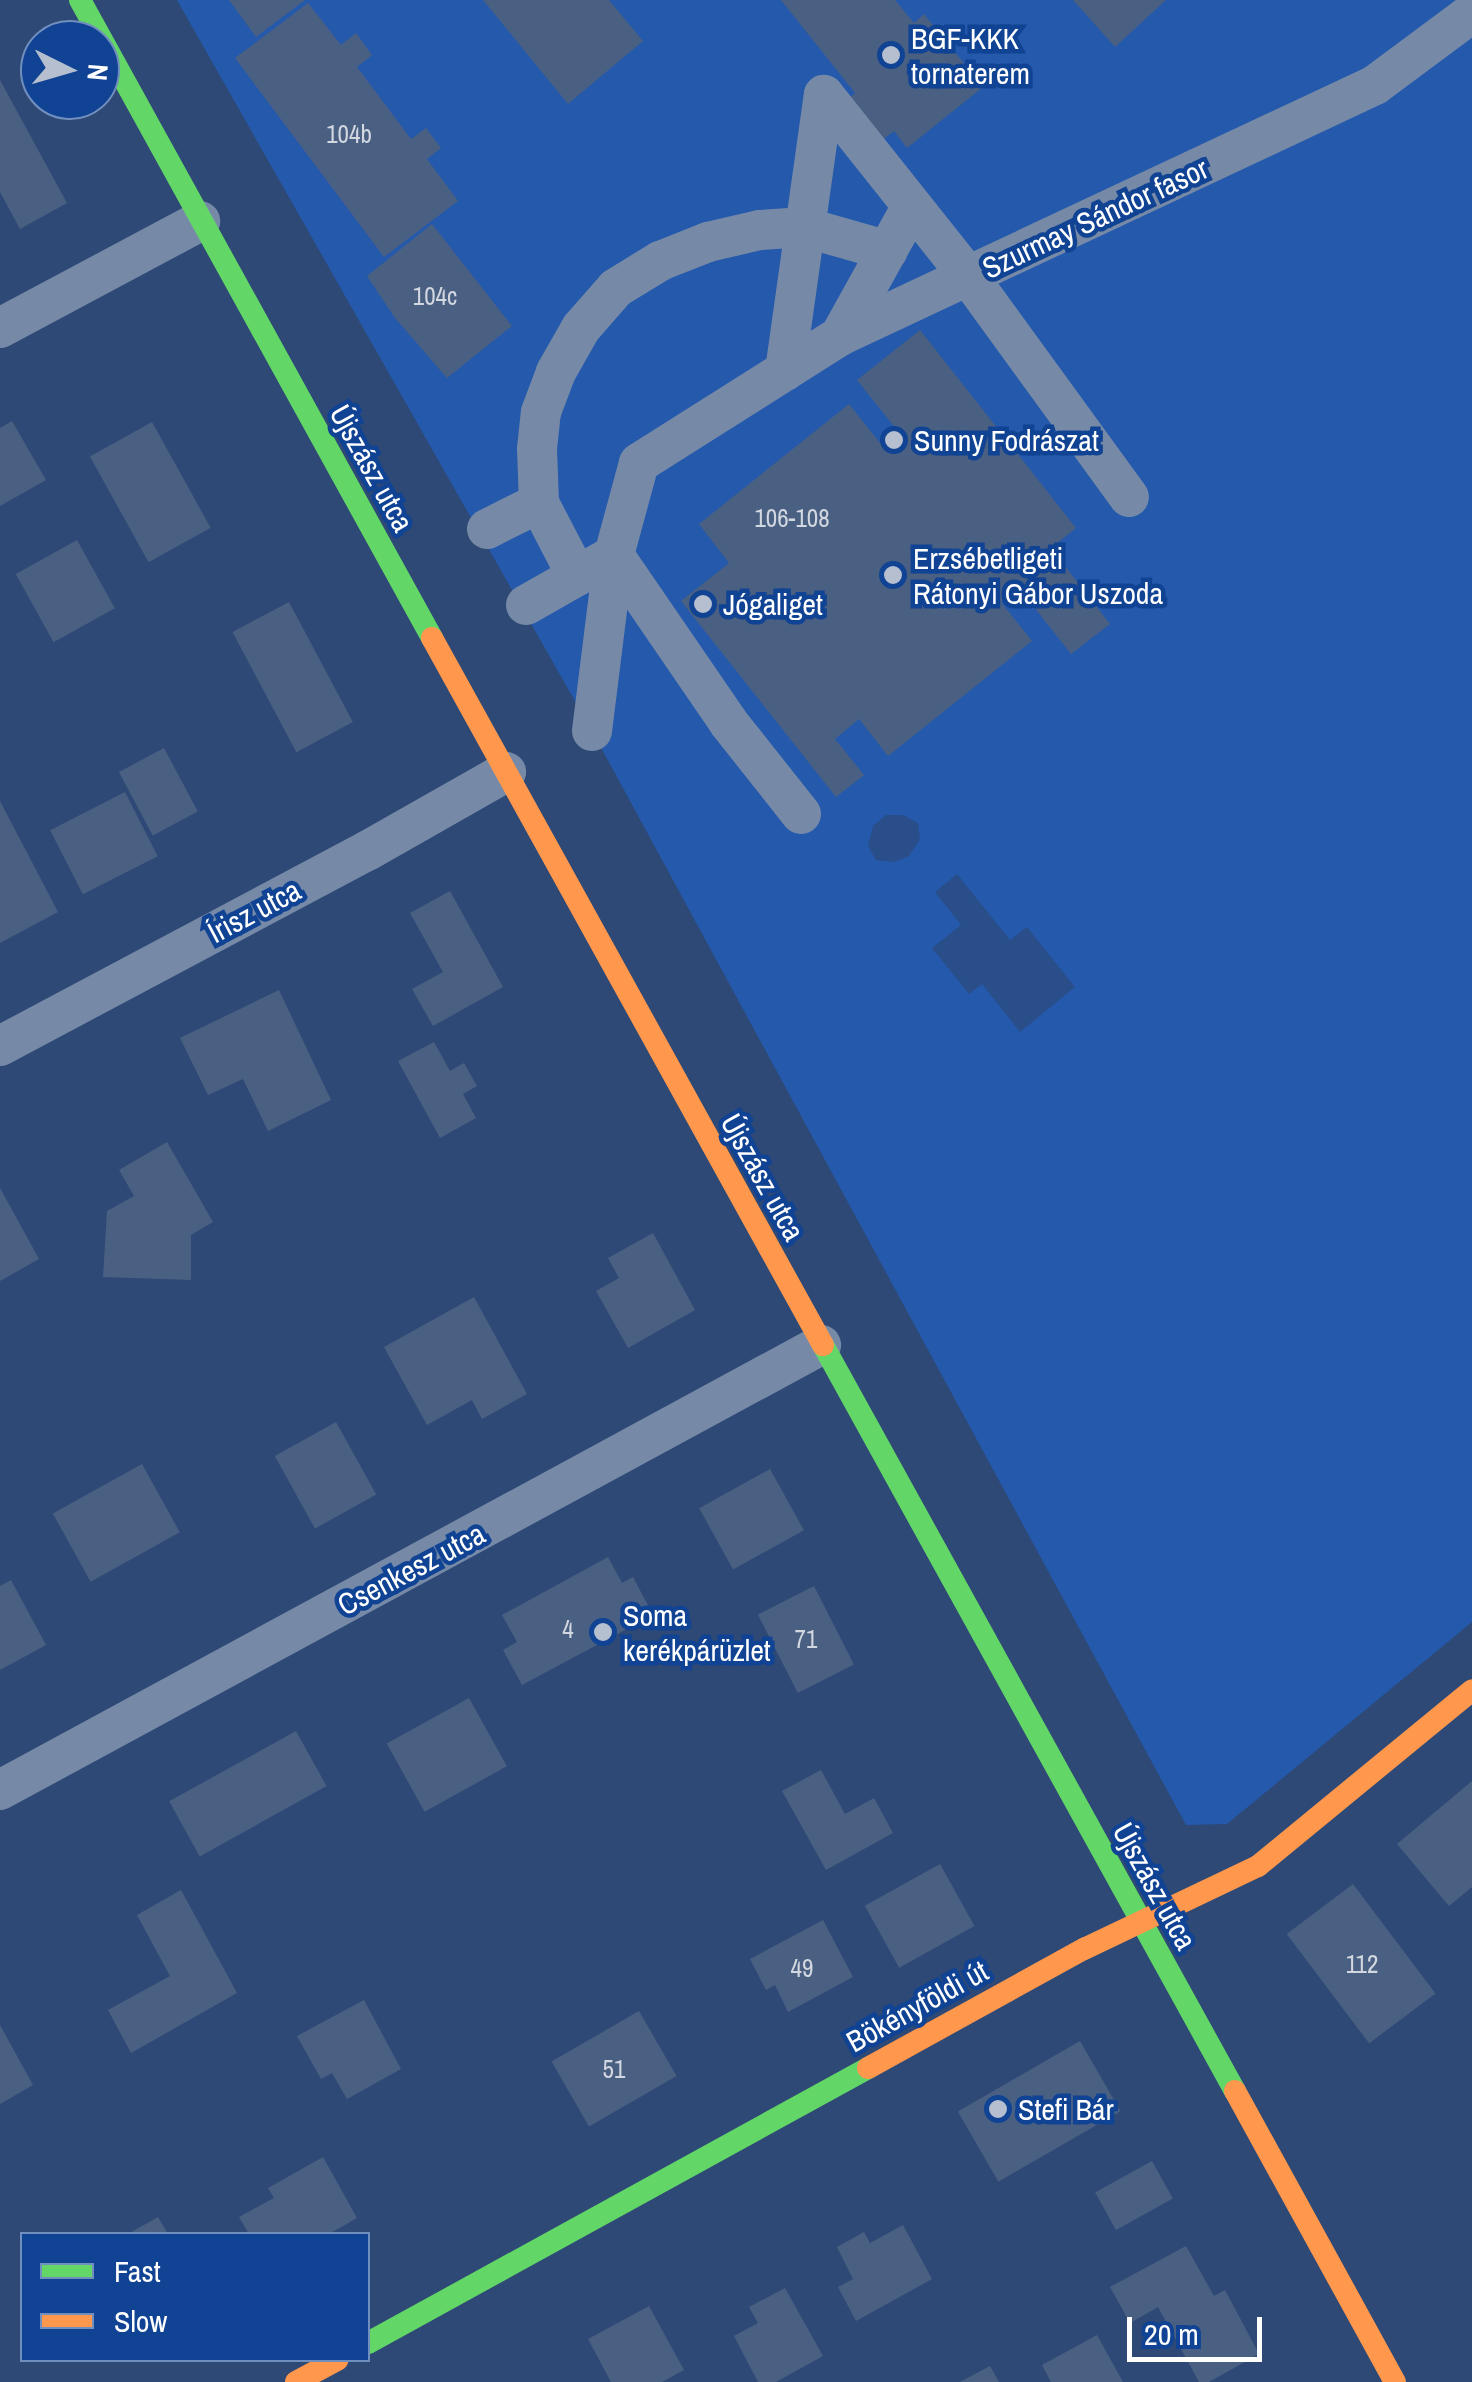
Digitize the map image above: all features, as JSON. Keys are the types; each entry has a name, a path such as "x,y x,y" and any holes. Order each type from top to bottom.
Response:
{"street":[{"name":"Újszász utca","path":"80,0 1391,2381"},
{"name":"Szurmay Sándor fasor","path":"592,731 614,555 639,463 840,336 1375,85 1472,13"},
{"path":"785,371 824,96 969,277 1129,496"},
{"path":"840,336 912,206"},
{"path":"0,328 200,221"},
{"path":"577,576 539,503 541,412 556,372 581,328 616,288 660,261 708,242 804,226 888,251"},
{"path":"487,529 539,503"},
{"path":"526,605 614,555 729,723 800,814"},
{"name":"Írisz utca","path":"0,1046 367,851 506,772"},
{"name":"Csenkesz utca","path":"0,1790 821,1345"},
{"name":"Bökényföldi út","path":"370,2341 1067,1958 1258,1866 1472,1690"},
{"path":"296,2382 333,2362"}],"shaded area":[{"path":"177,0 1472,0 1472,1622 1227,1824 1186,1825 592,731"},
{"path":"886,815 903,815 918,823 920,839 909,856 894,862 876,860 868,846 873,826"},
{"path":"957,874 1010,940 1027,927 1075,987 1020,1032 982,984 969,994 932,948 961,925 935,892"}],"building":[{"path":"229,0 305,0 256,37"},
{"path":"483,0 609,0 643,41 568,104"},
{"name":"BGF-KKK tornaterem","path":"781,0 895,0 914,23 924,14 983,87 907,148 894,131 872,148 839,106 855,93"},
{"path":"1073,0 1166,0 1115,47"},
{"path":"308,3 341,45 356,33 372,55 357,67 411,139 426,128 441,148 427,159 458,201 384,257 235,58"},
{"path":"0,80 67,203 20,229 0,192"},
{"path":"432,224 512,326 447,378 395,318 367,276"},
{"name":"Erzsébetligeti Rátonyi Gábor Uszoda","path":"920,330 1076,528 1051,548 1110,624 1071,654 1019,588 1001,602 1032,641 888,756 859,719 835,739 864,775 836,797 681,601 729,563 699,524 849,404 880,443 897,430 857,380"},
{"path":"12,421 46,480 0,506 0,428"},
{"path":"152,422 211,528 149,562 90,456"},
{"path":"77,540 115,608 54,642 16,574"},
{"path":"289,602 353,722 296,752 232,632"},
{"path":"164,748 198,812 153,836 119,772"},
{"path":"125,792 158,856 83,894 50,830"},
{"path":"0,801 58,912 0,943"},
{"path":"450,891 503,987 433,1026 412,989 443,972 410,913"},
{"path":"279,990 331,1100 268,1131 243,1079 208,1095 180,1038"},
{"path":"434,1042 450,1071 464,1063 477,1086 463,1094 476,1118 440,1138 398,1061"},
{"path":"167,1142 213,1222 191,1235 191,1280 103,1277 107,1211 134,1196 119,1170"},
{"path":"0,1188 39,1259 0,1281"},
{"path":"653,1233 695,1310 628,1348 596,1291 619,1278 608,1258"},
{"path":"474,1297 527,1394 482,1419 472,1400 427,1425 384,1347"},
{"path":"336,1422 376,1495 315,1529 275,1456"},
{"path":"142,1464 180,1532 91,1582 53,1513"},
{"path":"770,1469 804,1530 733,1569 699,1508"},
{"path":"608,1557 622,1583 633,1577 653,1615 522,1685 503,1650 517,1642 502,1615"},
{"path":"11,1580 46,1645 0,1670 0,1586"},
{"path":"814,1586 854,1664 798,1693 758,1615"},
{"path":"469,1698 507,1766 425,1812 387,1744"},
{"path":"296,1731 327,1786 200,1856 169,1801"},
{"path":"821,1770 845,1814 874,1798 893,1833 826,1870 782,1791"},
{"path":"1472,1781 1472,1887 1449,1906 1397,1844"},
{"path":"940,1864 974,1926 899,1968 865,1906"},
{"path":"1353,1884 1435,1993 1369,2043 1287,1934"},
{"path":"181,1890 237,1993 131,2053 108,2010 170,1976 137,1915"},
{"path":"823,1920 853,1977 788,2012 775,1985 766,1990 750,1959"},
{"path":"364,2000 401,2069 347,2099 332,2073 321,2079 297,2036"},
{"path":"639,2011 676,2076 589,2126 552,2062"},
{"path":"0,2025 33,2085 0,2104"},
{"path":"1080,2041 1120,2111 998,2182 958,2112"},
{"path":"323,2157 357,2218 332,2232 248,2232 239,2217 274,2198 268,2188"},
{"path":"1152,2161 1173,2199 1116,2230 1095,2193"},
{"path":"158,2217 167,2232 132,2232"},
{"path":"903,2225 932,2279 856,2321 838,2287 853,2279 837,2247 864,2232 870,2243"},
{"path":"1186,2246 1214,2296 1225,2290 1259,2354 1209,2382 1199,2382 1158,2307 1130,2323 1110,2287"},
{"path":"785,2288 823,2356 776,2382 758,2382 734,2336 758,2323 749,2307"},
{"path":"649,2306 684,2370 662,2382 611,2382 588,2339"},
{"path":"1097,2335 1123,2382 1051,2382 1042,2365"},
{"path":"990,2366 999,2382 960,2382"}],"traffic: fast":[{"path":"80,0 432,638"},
{"path":"823,1345 1235,2091"},
{"path":"370,2342 868,2068"}],"traffic: slow":[{"path":"432,638 823,1345"},
{"path":"868,2068 1084,1949 1258,1866 1472,1690"},
{"path":"1235,2091 1395,2382"},
{"path":"296,2382 333,2362"}],"place":[{"name":"BGF-KKK tornaterem","path":"891,55"},
{"name":"Sunny Fodrászat","path":"894,440"},
{"name":"Erzsébetligeti Rátonyi Gábor Uszoda","path":"893,575"},
{"name":"Jógaliget","path":"703,604"},
{"name":"Soma kerékpárüzlet","path":"603,1632"},
{"name":"Stefi Bár","path":"998,2109"}]}
